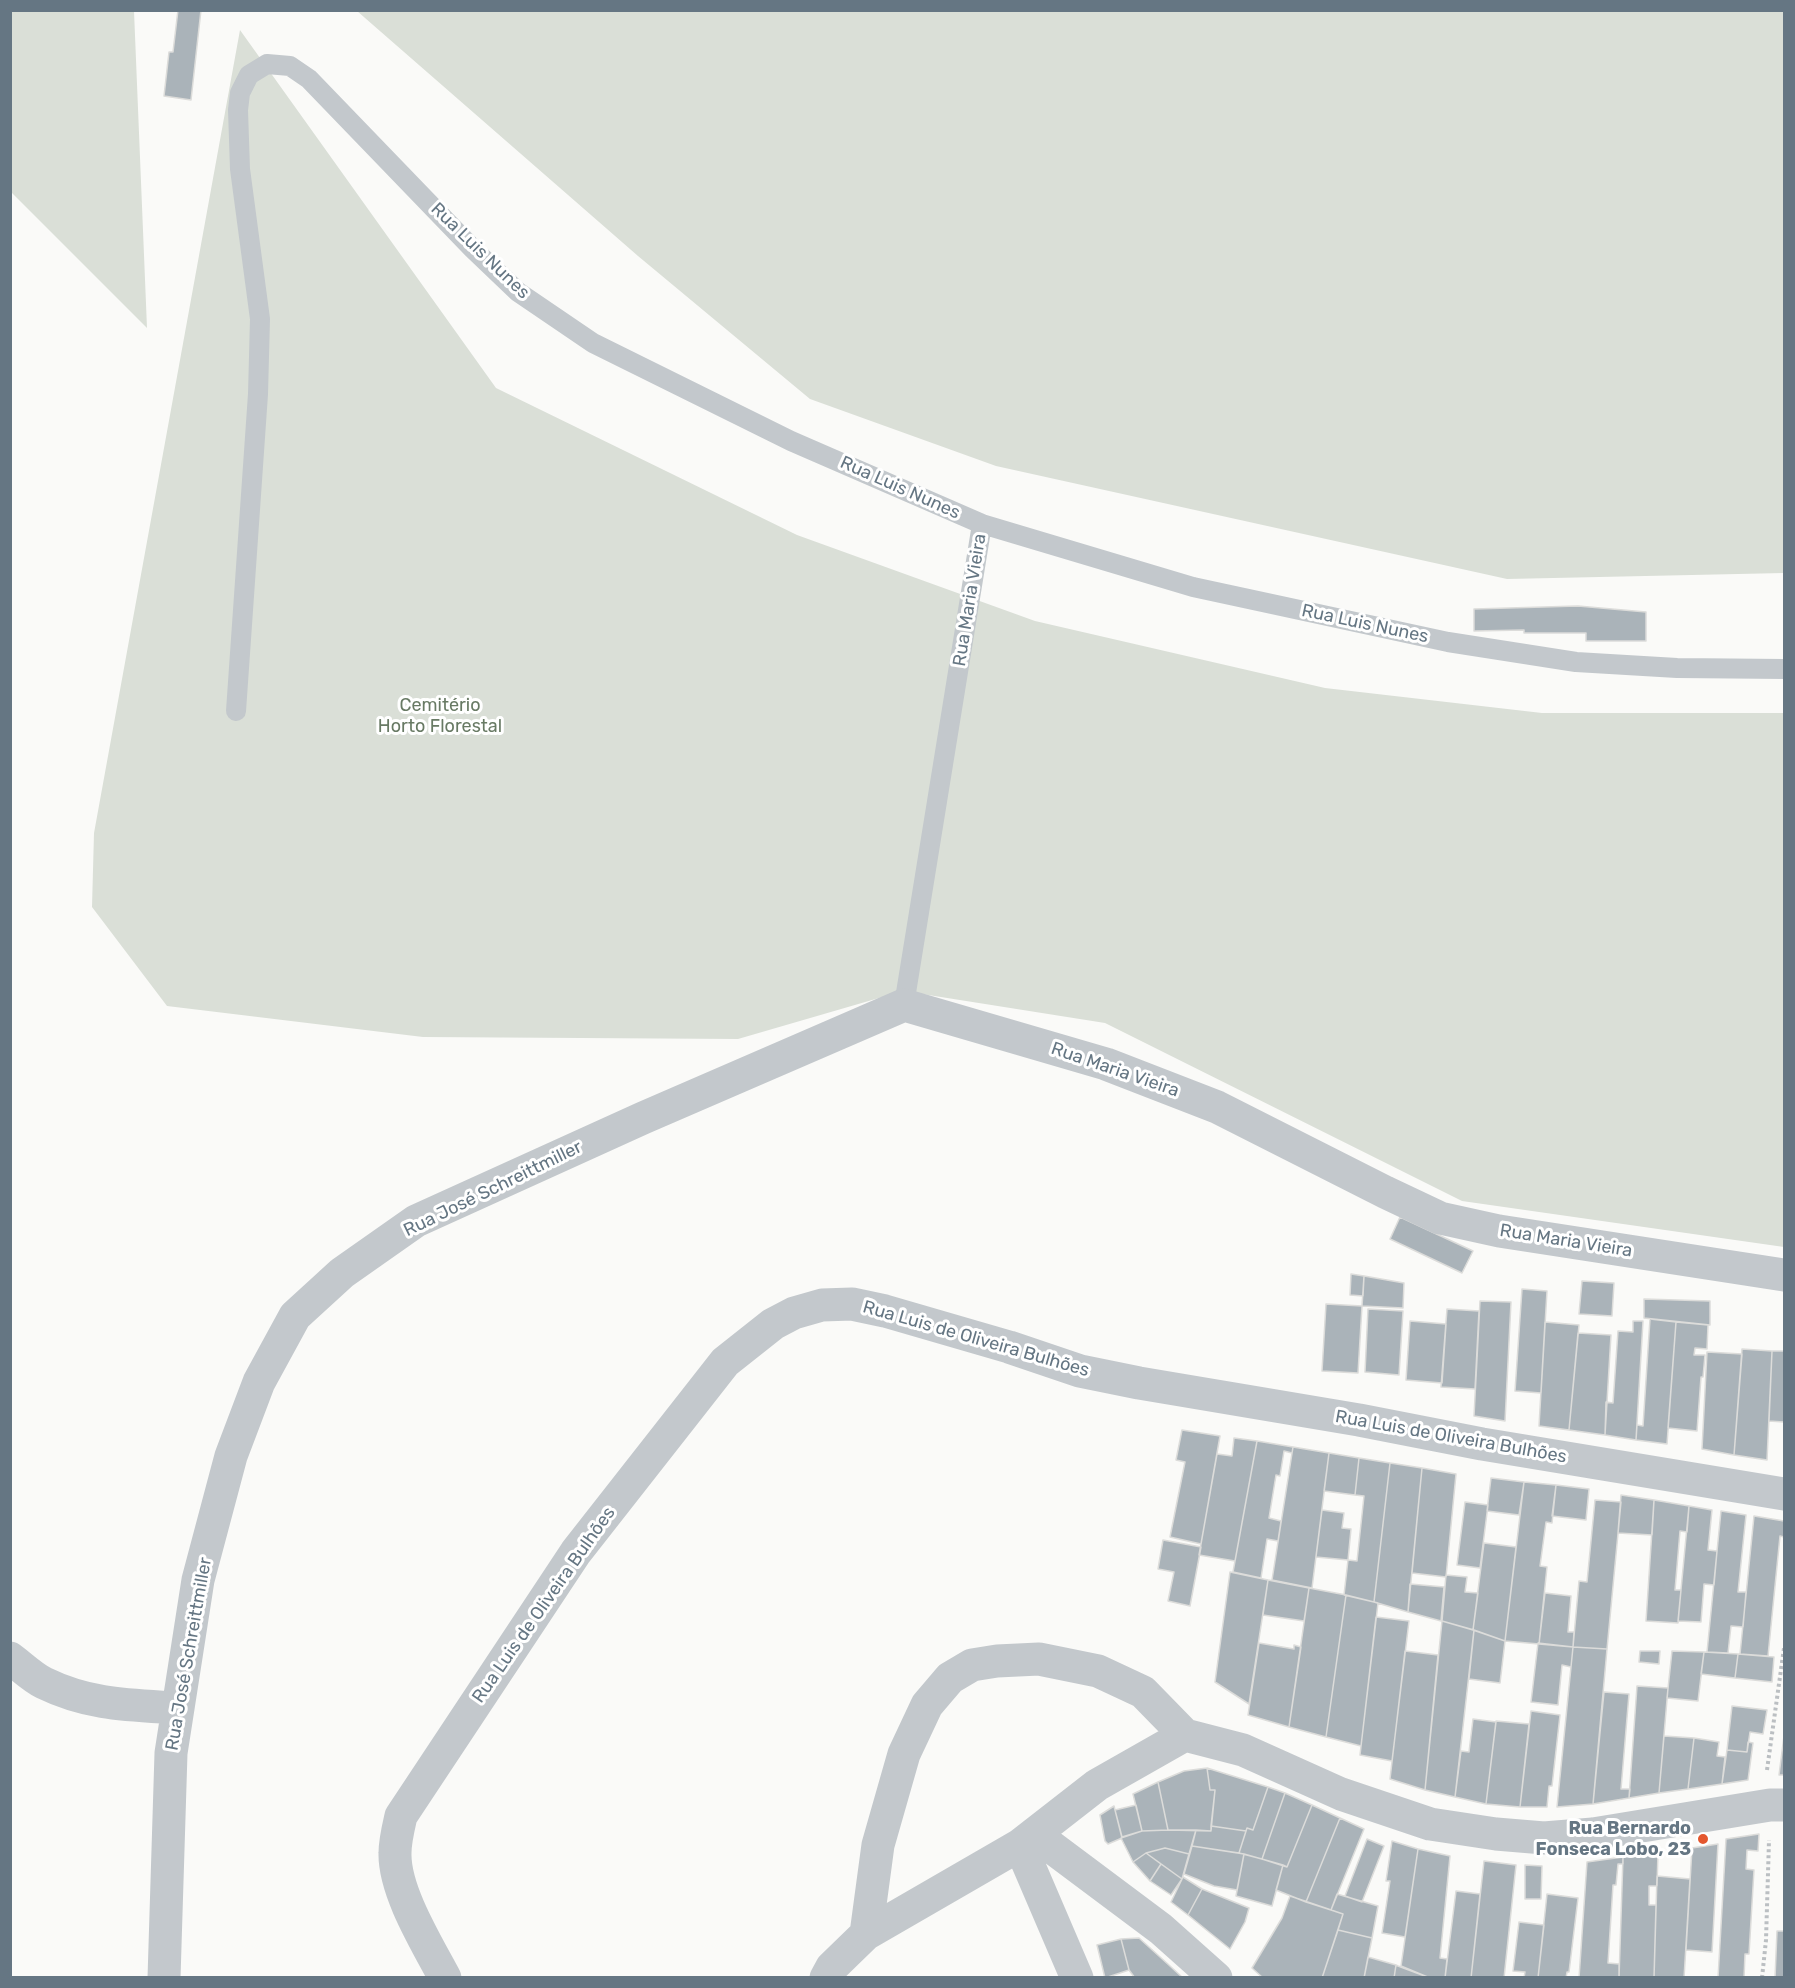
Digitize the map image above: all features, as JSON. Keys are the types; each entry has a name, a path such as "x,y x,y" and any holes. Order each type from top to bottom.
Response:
{"street":[{"name":"Rua Maria Vieira","path":"904,1005 1106,1064 1206,1102 1440,1218 1499,1231 1785,1275"},
{"name":"Rua José Schreittmiller","path":"164,1977 171,1753 198,1580 231,1456 259,1382 295,1316 342,1273 416,1221 904,1005"},
{"name":"Rua Luis de Oliveira Bulhões","path":"445,1977 420,1930 397,1876 394,1854 401,1816 583,1543 725,1362 772,1324 794,1313 822,1305 852,1304 926,1323 1080,1371 1482,1444 1785,1494"},
{"path":"10,1658 42,1682 75,1695 112,1704 177,1708"},
{"path":"866,1934 878,1845 904,1754 927,1705 950,1678 972,1665 997,1661 1039,1659 1098,1671 1143,1692 1185,1735 1244,1750 1341,1794 1430,1824 1496,1834 1544,1838 1593,1834 1777,1805"},
{"path":"826,1977 832,1967 866,1934 1027,1839 1097,1785 1185,1735"},
{"path":"1027,1839 1077,1977"},
{"path":"1027,1839 1161,1929 1216,1977"}],"lane":[{"name":"Rua Luis Nunes","path":"236,711 258,394 260,319 240,169 238,110 240,93 249,75 267,64 290,66 309,79 473,249 518,292 593,342 791,441 982,524 1193,587 1448,642 1576,662 1677,668 1785,669"},
{"name":"Rua Maria Vieira","path":"904,1005 982,524"}],"path":[{"path":"1762,1977 1777,1805 1767,1771 1785,1648"}],"green space":[{"path":"10,11 134,11 147,328 11,192"},
{"path":"357,11 1784,11 1784,573 1507,579 996,466 810,399 638,256"},
{"name":"Cemitério Horto Florestal","path":"240,30 496,388 797,535 1035,621 1325,688 1542,713 1784,713 1784,1247 1462,1201 1105,1023 903,991 738,1039 423,1037 167,1006 92,907 94,833"}],"building":[{"path":"178,10 201,10 191,100 164,96 169,52 173,52"},
{"path":"1578,606 1646,612 1646,641 1586,641 1586,633 1524,633 1524,630 1474,631 1474,609"},
{"path":"1400,1217 1473,1251 1462,1273 1390,1239"},
{"path":"1351,1274 1364,1276 1363,1296 1350,1295"},
{"path":"1364,1276 1404,1283 1403,1308 1362,1306"},
{"path":"1582,1281 1614,1283 1612,1316 1579,1314"},
{"path":"1522,1289 1547,1291 1541,1393 1515,1391"},
{"path":"1644,1299 1710,1301 1710,1325 1644,1318"},
{"path":"1480,1301 1511,1302 1505,1421 1474,1416"},
{"path":"1326,1304 1362,1306 1358,1373 1322,1371"},
{"path":"1368,1309 1403,1311 1399,1375 1365,1372"},
{"path":"1447,1309 1479,1311 1475,1389 1441,1387"},
{"path":"1650,1319 1676,1322 1667,1444 1636,1440 1637,1425 1643,1426"},
{"path":"1410,1321 1446,1324 1442,1383 1406,1380"},
{"path":"1633,1321 1643,1321 1636,1440 1605,1435 1606,1402 1613,1403 1618,1331 1633,1332"},
{"path":"1545,1322 1579,1325 1569,1430 1539,1426"},
{"path":"1676,1322 1708,1325 1707,1349 1695,1348 1694,1355 1705,1355 1697,1431 1668,1428"},
{"path":"1578,1333 1611,1335 1605,1435 1569,1430"},
{"path":"1742,1349 1772,1351 1767,1460 1734,1455"},
{"path":"1772,1351 1784,1351 1784,1422 1769,1421"},
{"path":"1707,1352 1742,1354 1734,1455 1702,1449"},
{"path":"1182,1430 1220,1436 1201,1544 1170,1537 1185,1462 1176,1460"},
{"path":"1234,1438 1257,1441 1235,1561 1199,1555 1217,1454 1232,1456"},
{"path":"1257,1441 1293,1447 1292,1453 1284,1451 1280,1476 1276,1475 1269,1518 1281,1521 1278,1541 1267,1539 1261,1578 1233,1572"},
{"path":"1293,1447 1329,1453 1312,1588 1272,1580"},
{"path":"1329,1453 1359,1458 1355,1495 1324,1491"},
{"path":"1359,1458 1390,1463 1374,1602 1344,1595 1348,1560 1357,1561 1364,1496 1355,1495"},
{"path":"1390,1463 1422,1468 1408,1612 1374,1602"},
{"path":"1422,1468 1456,1474 1446,1577 1412,1573"},
{"path":"1491,1478 1524,1482 1519,1515 1487,1511"},
{"path":"1524,1482 1556,1485 1552,1523 1546,1522 1540,1566 1547,1567 1539,1644 1505,1641"},
{"path":"1556,1485 1589,1489 1586,1520 1552,1516"},
{"path":"1621,1495 1654,1500 1652,1535 1618,1533"},
{"path":"1595,1500 1621,1502 1607,1649 1573,1647 1579,1581 1587,1582"},
{"path":"1654,1500 1689,1506 1687,1532 1680,1531 1675,1590 1681,1590 1678,1623 1646,1621"},
{"path":"1465,1502 1488,1505 1480,1568 1457,1565"},
{"path":"1689,1506 1712,1510 1708,1550 1717,1551 1714,1585 1704,1584 1701,1622 1678,1621"},
{"path":"1322,1510 1344,1513 1342,1528 1351,1529 1348,1560 1316,1557"},
{"path":"1721,1511 1746,1515 1738,1592 1746,1592 1743,1627 1731,1626 1728,1653 1707,1652"},
{"path":"1754,1516 1784,1521 1784,1537 1780,1536 1768,1656 1740,1654"},
{"path":"1163,1540 1201,1547 1190,1606 1168,1601 1174,1572 1158,1569"},
{"path":"1484,1543 1516,1547 1505,1641 1473,1630"},
{"path":"1230,1572 1268,1580 1249,1704 1215,1682"},
{"path":"1446,1575 1467,1577 1465,1592 1478,1593 1473,1630 1442,1621"},
{"path":"1268,1580 1309,1588 1304,1621 1263,1615"},
{"path":"1410,1584 1444,1587 1441,1621 1408,1612"},
{"path":"1309,1588 1346,1595 1326,1737 1289,1727"},
{"path":"1545,1593 1571,1596 1568,1632 1574,1632 1573,1647 1539,1644"},
{"path":"1346,1595 1378,1603 1361,1746 1326,1737"},
{"path":"1376,1617 1409,1621 1392,1761 1360,1755"},
{"path":"1442,1621 1474,1630 1455,1797 1425,1790"},
{"path":"1474,1630 1505,1641 1500,1683 1469,1679"},
{"path":"1259,1643 1294,1649 1294,1645 1301,1647 1289,1727 1248,1715"},
{"path":"1538,1643 1573,1647 1571,1667 1562,1665 1558,1705 1531,1702"},
{"path":"1573,1647 1607,1649 1593,1804 1557,1807"},
{"path":"1405,1651 1438,1655 1425,1790 1390,1779"},
{"path":"1640,1651 1660,1651 1659,1664 1639,1662"},
{"path":"1672,1651 1704,1652 1698,1701 1667,1698"},
{"path":"1704,1652 1738,1654 1735,1678 1701,1674"},
{"path":"1738,1654 1774,1657 1772,1682 1735,1678"},
{"path":"1637,1686 1668,1688 1659,1793 1629,1798"},
{"path":"1604,1692 1629,1694 1621,1789 1630,1789 1629,1798 1593,1804"},
{"path":"1732,1706 1767,1710 1763,1734 1750,1732 1747,1752 1727,1750"},
{"path":"1531,1711 1560,1715 1552,1786 1549,1786 1547,1807 1520,1807"},
{"path":"1473,1719 1496,1722 1486,1804 1455,1797 1461,1751 1469,1752"},
{"path":"1496,1721 1529,1724 1520,1807 1486,1804"},
{"path":"1664,1736 1694,1738 1688,1789 1659,1793"},
{"path":"1784,1736 1784,1775 1779,1775"},
{"path":"1694,1738 1719,1742 1717,1756 1725,1757 1722,1784 1688,1789"},
{"path":"1748,1742 1753,1743 1748,1780 1722,1784 1727,1750 1747,1752"},
{"path":"1207,1768 1210,1790 1215,1790 1211,1831 1168,1830 1158,1782 1184,1771"},
{"path":"1207,1768 1268,1787 1253,1830 1211,1826 1215,1790 1210,1790"},
{"path":"1158,1782 1168,1830 1142,1831 1133,1794"},
{"path":"1268,1787 1285,1793 1262,1859 1239,1853 1247,1828 1253,1830"},
{"path":"1285,1793 1312,1805 1287,1867 1262,1859"},
{"path":"1136,1805 1142,1831 1122,1837 1115,1810"},
{"path":"1312,1805 1340,1818 1306,1902 1276,1890 1283,1865 1287,1867"},
{"path":"1114,1806 1122,1838 1108,1844 1105,1841 1100,1815"},
{"path":"1340,1818 1364,1829 1331,1910 1306,1902"},
{"path":"1211,1826 1246,1831 1239,1853 1192,1846 1196,1830 1211,1831"},
{"path":"1196,1830 1189,1854 1165,1848 1146,1853 1133,1862 1121,1838 1142,1831"},
{"path":"1759,1834 1758,1851 1747,1850 1746,1869 1754,1870 1749,1954 1745,1954 1744,1978 1718,1978 1726,1839"},
{"path":"1367,1839 1384,1846 1362,1902 1345,1896"},
{"path":"1392,1841 1418,1849 1405,1937 1382,1933 1390,1881 1386,1881"},
{"path":"1718,1844 1712,1952 1686,1950 1692,1848"},
{"path":"1192,1846 1244,1854 1237,1890 1214,1886 1184,1874"},
{"path":"1165,1848 1189,1854 1182,1879 1146,1853"},
{"path":"1418,1849 1450,1856 1440,1958 1447,1959 1445,1978 1430,1978 1401,1966"},
{"path":"1658,1852 1657,1886 1649,1886 1649,1905 1656,1905 1654,1978 1619,1978 1623,1857"},
{"path":"1146,1853 1161,1864 1150,1881 1133,1862"},
{"path":"1244,1854 1283,1865 1272,1906 1236,1896"},
{"path":"1623,1857 1623,1864 1618,1864 1616,1885 1613,1885 1608,1963 1619,1964 1619,1978 1579,1978 1587,1862"},
{"path":"1484,1861 1516,1865 1504,1978 1471,1978"},
{"path":"1161,1864 1182,1879 1171,1895 1150,1881"},
{"path":"1525,1865 1542,1866 1541,1899 1525,1899"},
{"path":"1657,1876 1690,1879 1684,1978 1654,1978"},
{"path":"1183,1877 1202,1889 1188,1915 1171,1902"},
{"path":"1202,1889 1249,1908 1245,1922 1230,1949 1188,1915"},
{"path":"1456,1891 1480,1894 1471,1978 1445,1978"},
{"path":"1337,1894 1378,1906 1372,1938 1338,1930 1343,1914 1331,1910"},
{"path":"1547,1894 1578,1898 1569,1972 1566,1978 1538,1978"},
{"path":"1290,1896 1343,1914 1322,1978 1263,1978 1252,1968 1282,1918"},
{"path":"1519,1922 1544,1925 1538,1978 1524,1978 1525,1972 1513,1971"},
{"path":"1338,1930 1372,1938 1364,1978 1322,1978"},
{"path":"1777,1931 1784,1931 1784,1978 1775,1978"},
{"path":"1139,1938 1183,1978 1135,1978 1129,1970 1121,1939"},
{"path":"1121,1939 1129,1970 1105,1978 1097,1945"},
{"path":"1368,1957 1396,1965 1394,1978 1364,1978"},
{"path":"1396,1965 1398,1966 1430,1978 1394,1978"}],"place":[{"name":"Rua Bernardo Fonseca Lobo, 23","path":"1703,1839"}]}
